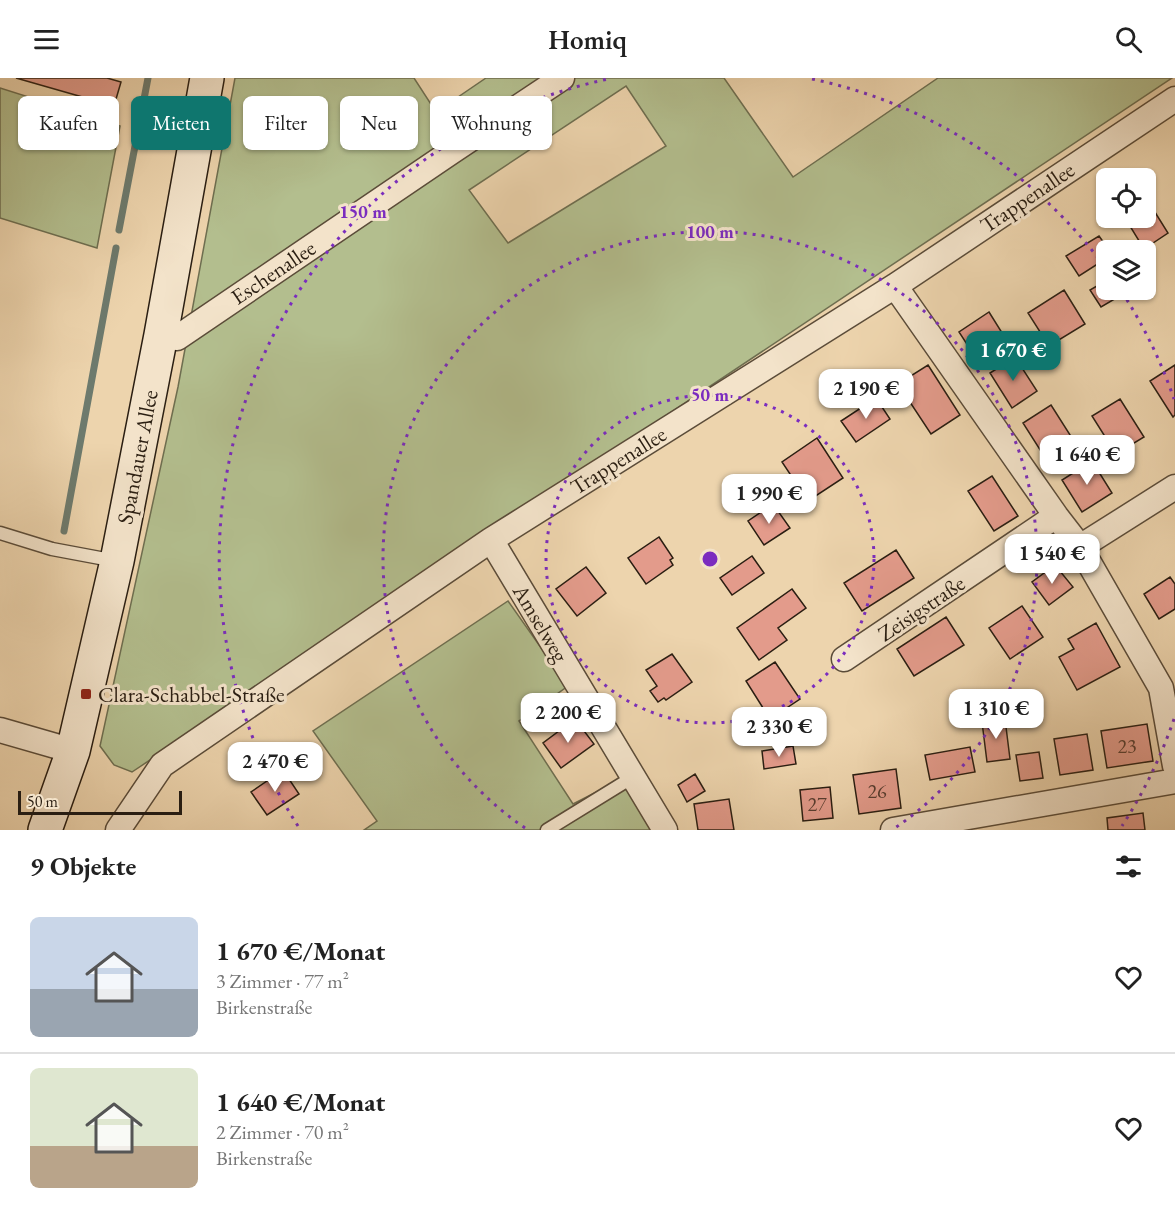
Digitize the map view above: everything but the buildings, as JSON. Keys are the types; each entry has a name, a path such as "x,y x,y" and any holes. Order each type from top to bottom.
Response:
{"main road":[{"name":"Spandauer Allee","path":"45,830 73,751 117,561 161,336 207,78"}],"street":[{"name":"Eschenallee","path":"161,336 177,338 562,78"},
{"name":"Trappenallee","path":"118,830 162,765 491,540 895,286 1175,99"},
{"path":"895,286 1080,547 1161,688 1175,766"},
{"path":"1080,547 1175,487"},
{"name":"Zeisigstraße","path":"844,659 1056,516"},
{"name":"Amselweg","path":"491,540 665,830"},
{"path":"0,730 73,751"},
{"path":"893,830 1175,781"}],"lane":[{"path":"0,533 52,549 117,561"},
{"path":"547,830 633,777"}],"green space":[{"path":"235,78 414,78 430,103 430,150 529,150 469,190 508,243 666,146 626,86 552,135 552,96 460,96 486,78 724,78 793,177 938,78 1172,78 132,772 114,765 100,746 178,387 222,150 231,150 231,100"},
{"path":"0,88 25,96 18,96 18,150 115,150 97,248 0,218"},
{"path":"508,601 568,686 519,721 573,804 626,777 657,830 364,830 377,821 313,731"}],"waterway":[{"path":"119,230 148,78"},
{"path":"64,531 116,248"}],"place":[{"name":"Clara-Schabbel-Straße","path":"86,694"}]}
